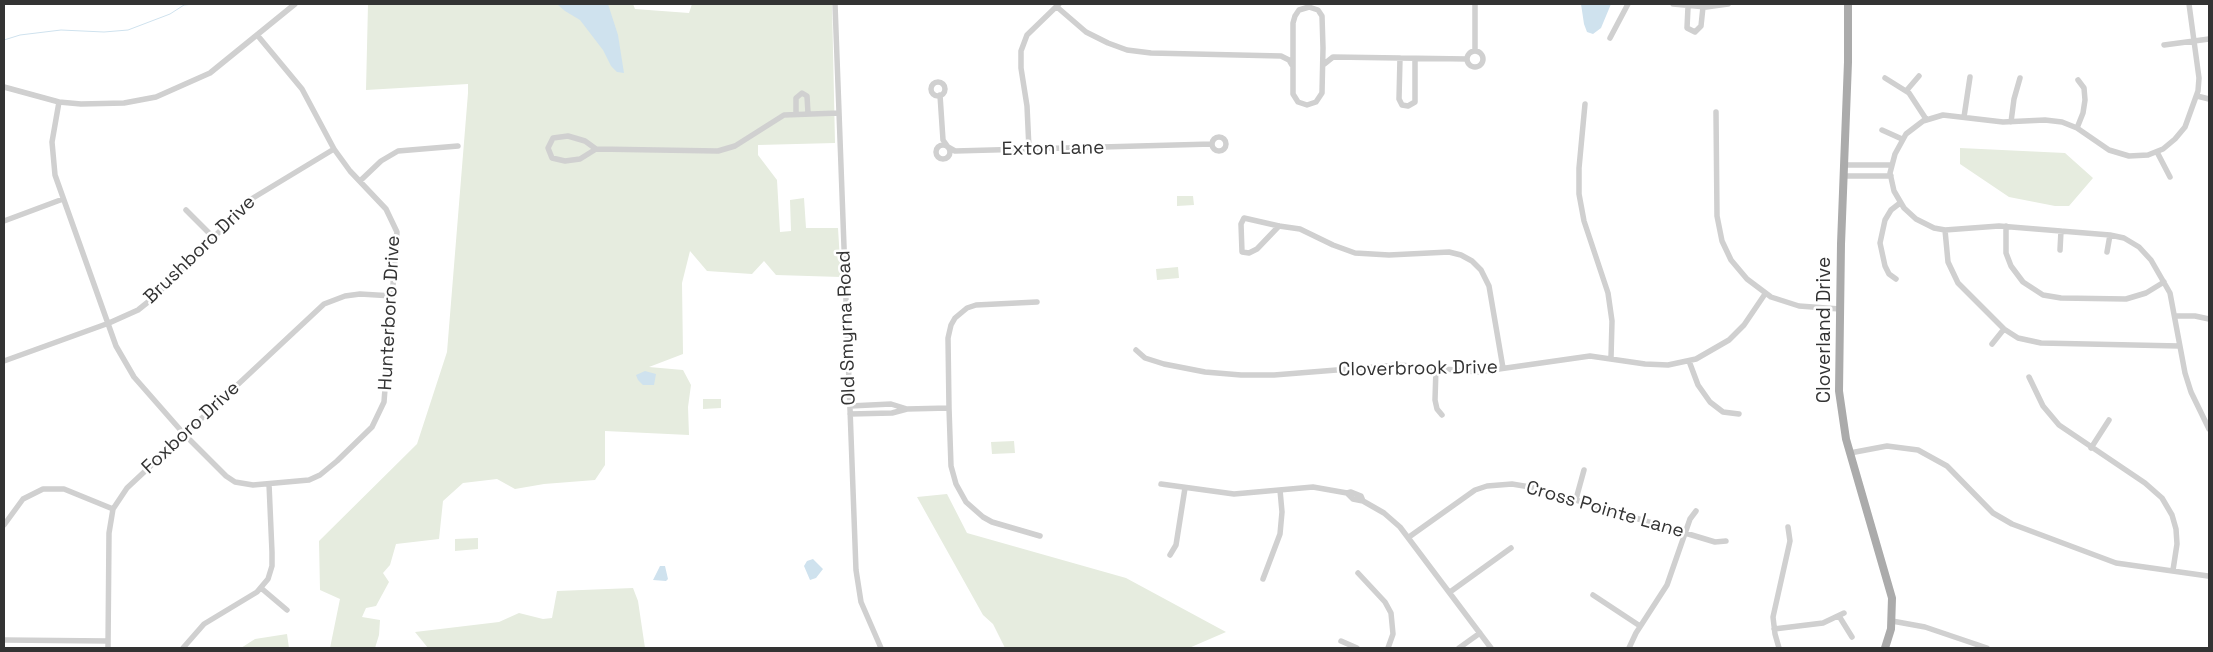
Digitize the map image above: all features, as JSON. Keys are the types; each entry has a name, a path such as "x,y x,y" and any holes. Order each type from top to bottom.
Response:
{"main road":[{"name":"Cloverland Drive","path":"1848,4 1839,391 1842,419 1850,453 1890,588 1892,621 1885,648"}],"street":[{"path":"4,87 59,102 102,104 156,97 210,73 258,36 295,4"},
{"name":"Old Smyrna Road","path":"835,4 857,585 864,610 881,648"},
{"path":"1475,4 1475,51"},
{"path":"1610,38 1628,4"},
{"path":"1673,4 1688,7 1728,4"},
{"path":"2189,4 2199,75 2197,96 2182,132 2171,143 2157,152 2141,156 2117,153 2077,128 2050,120 2011,122 1944,115 1926,119 1915,126 1902,139 1891,171 1900,203 1916,219 1929,226 1945,230 2006,226 2110,235 2128,240 2139,247 2148,256 2171,296 2189,387 2209,427"},
{"path":"1029,149 1027,106 1021,68 1021,51 1027,35 1058,5 1086,32 1128,50 1151,53 1281,56 1289,60 1292,65"},
{"path":"1309,7 1318,10 1322,16 1323,48 1321,95 1316,102 1307,105 1298,102 1293,96 1292,65 1295,16 1301,9 1309,7"},
{"path":"1688,7 1687,28 1695,32 1701,26 1703,7"},
{"name":"Hunterboro Drive","path":"59,102 52,142 52,160 62,199 123,360 134,377 184,434 226,476 243,484 269,484 307,480 320,475 372,427 384,402 387,387 397,232 386,209 334,149 302,89 258,36"},
{"path":"2164,45 2209,39"},
{"path":"1281,56 1293,46"},
{"path":"1323,48 1333,57"},
{"path":"1475,51 1482,55 1483,60 1480,65 1473,67 1468,64 1467,59 1468,54 1475,51"},
{"path":"1323,65 1333,57 1467,59"},
{"path":"1400,58 1399,100 1402,104 1408,106 1414,102 1416,59"},
{"path":"1907,90 1919,76"},
{"path":"1964,117 1970,77"},
{"path":"1885,78 1907,90 1918,103 1926,119"},
{"path":"2011,122 2014,99 2020,78"},
{"path":"2077,128 2083,113 2085,100 2084,88 2078,80"},
{"path":"796,113 796,98 802,93 807,97 808,113"},
{"name":"Exton Lane","path":"940,95 943,138 948,147 955,151 1212,144"},
{"path":"2197,96 2209,98"},
{"path":"1585,104 1578,173 1579,194 1584,221 1608,294 1612,321 1611,358"},
{"path":"1716,112 1717,211 1721,238 1735,267 1765,294 1799,306 1840,310"},
{"path":"596,149 584,141 568,136 553,138 548,148 552,158 565,161 580,159 596,149 652,148 709,152 726,150 777,118 796,113 839,113"},
{"path":"1882,130 1902,139"},
{"path":"360,181 381,161 398,151 458,146"},
{"name":"Brushboro Drive","path":"4,361 109,323 146,304 262,191 334,149"},
{"path":"2157,152 2170,178"},
{"path":"1844,165 1891,171"},
{"path":"1844,176 1891,171"},
{"path":"4,221 62,199"},
{"path":"1896,278 1889,274 1885,266 1881,254 1880,239 1888,215 1900,203"},
{"path":"186,210 213,237"},
{"path":"1278,226 1257,249 1249,253 1242,252 1241,224 1243,218 1300,229 1332,245 1355,252 1389,255 1449,252 1458,253 1472,260 1481,270 1488,284 1503,368"},
{"path":"2006,226 2006,253 2011,266 2023,282 2043,295 2061,298 2126,299 2141,295 2164,282"},
{"path":"1945,230 1947,256 1955,278 1967,293 2004,329 2018,338 2036,343 2180,346"},
{"path":"2060,250 2061,231"},
{"path":"2107,252 2110,235"},
{"name":"Foxboro Drive","path":"108,648 109,533 113,509 131,484 324,304 345,296 360,294 392,296"},
{"name":"Cloverbrook Drive","path":"1136,350 1144,358 1164,364 1229,374 1274,375 1395,365 1474,372 1577,356 1611,358 1658,365 1689,361 1706,354 1733,337 1744,325 1765,294"},
{"path":"1038,302 976,305 967,308 955,318 948,338 951,466 956,484 966,502 983,517 992,522 1040,536"},
{"path":"2175,316 2195,316 2209,320"},
{"path":"1992,344 2004,329"},
{"path":"1689,361 1698,385 1710,402 1721,411 1739,414"},
{"path":"1436,368 1435,400 1437,409 1442,416"},
{"path":"2029,377 2040,401 2050,415 2070,434 2145,483 2162,498 2170,511 2176,529 2173,570"},
{"path":"850,406 891,404 907,409"},
{"path":"850,414 892,413 907,409 949,408"},
{"path":"2091,448 2109,420"},
{"path":"1850,453 1887,446 1918,450 1947,466 1993,512 2012,524 2116,563 2208,576"},
{"path":"1576,499 1584,470"},
{"path":"183,648 204,624 250,598 268,578 272,560 269,484"},
{"path":"1161,484 1234,494 1322,487 1356,494 1363,501 1388,516 1409,537 1491,648"},
{"name":"Cross Pointe Lane","path":"1409,537 1465,496 1484,487 1510,484 1524,485 1685,533 1717,542 1726,542"},
{"path":"1170,555 1176,545 1185,488"},
{"path":"4,525 23,499 43,489 64,490 113,509"},
{"path":"1263,579 1280,534 1282,512 1280,490"},
{"path":"1629,648 1640,626 1667,584 1690,518 1696,511"},
{"path":"1779,648 1774,629 1774,609 1790,537 1788,526"},
{"path":"1450,592 1511,548"},
{"path":"1358,573 1384,600 1391,613 1393,634 1388,648"},
{"path":"261,588 287,610"},
{"path":"1593,595 1640,626"},
{"path":"1774,629 1821,623 1842,615 1852,637"},
{"path":"1892,621 1925,627 1988,648"},
{"path":"1459,648 1480,633"},
{"path":"4,640 108,641"},
{"path":"1341,641 1357,648"}],"shaded area":[{"path":"368,4 633,4 635,9 689,13 692,4 832,4 835,143 758,145 758,155 777,180 780,232 791,231 790,200 804,198 806,228 838,228 841,277 776,275 764,261 752,274 707,271 690,251 682,283 683,354 649,367 683,370 691,385 688,407 689,435 605,431 605,465 595,480 544,484 515,489 497,479 463,483 443,501 439,539 396,544 390,565 383,573 389,582 376,606 366,608 362,617 380,620 379,635 375,648 330,648 340,599 320,590 319,541 417,444 447,352 468,93 468,84 366,90"},
{"path":"1960,148 2065,153 2093,178 2069,206 2055,206 2009,197 1960,164"},
{"path":"1177,196 1193,196 1194,205 1177,206"},
{"path":"1178,267 1179,278 1157,280 1156,269"},
{"path":"703,399 721,399 721,408 703,409"},
{"path":"1014,441 1015,453 992,454 991,442"},
{"path":"947,494 967,533 1126,578 1226,632 1189,648 1005,648 993,624 983,615 917,497"},
{"path":"478,538 478,549 455,551 455,539"},
{"path":"633,588 638,601 645,648 428,648 415,632 499,622 519,613 543,619 552,618 557,591"},
{"path":"287,634 289,648 241,648 255,639"}],"water":[{"path":"557,4 608,4 618,35 624,73 617,72 611,66 603,50 580,20"},
{"path":"1581,4 1611,4 1601,28 1593,34 1587,32"},
{"path":"645,371 656,374 654,385 643,385 638,380 636,375"},
{"path":"813,559 823,569 816,578 810,580 804,566 807,561"},
{"path":"660,566 665,566 668,579 666,581 653,580"}],"waterway":[{"path":"4,40 20,35 61,30 104,32 128,30 170,14 184,5 194,4"}]}
